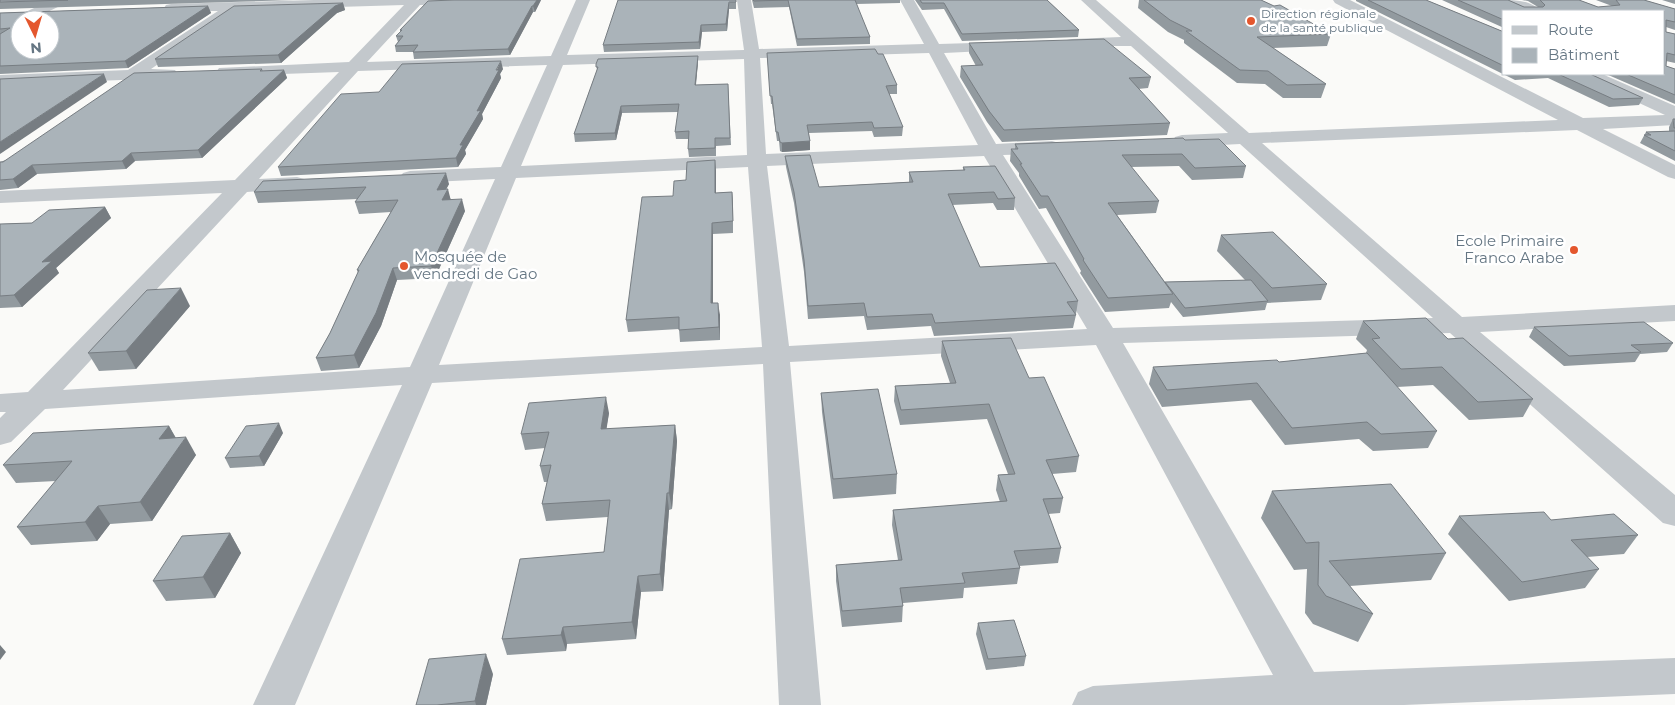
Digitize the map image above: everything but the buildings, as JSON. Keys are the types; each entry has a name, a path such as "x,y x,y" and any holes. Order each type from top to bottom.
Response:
{"street":[{"path":"154,9 455,0"},
{"path":"274,705 421,374 583,0"},
{"path":"744,0 752,54 758,162 776,355 800,705"},
{"path":"907,0 990,150 1105,336 1307,698"},
{"path":"1088,0 1456,325 1675,514"},
{"path":"1340,0 1675,173"},
{"path":"1508,0 1531,10"},
{"path":"0,435 36,400 416,1"},
{"path":"46,10 62,6"},
{"path":"109,90 234,6"},
{"path":"1053,44 1133,41"},
{"path":"210,71 1024,45"},
{"path":"0,80 181,72"},
{"path":"1590,75 1675,113"},
{"path":"1167,142 1675,120"},
{"path":"389,178 1069,146"},
{"path":"0,197 319,182"},
{"path":"0,403 421,374 1105,336 1456,325 1675,313"},
{"path":"1093,705 1307,698 1675,676"}],"place":[{"name":"Direction régionale de la santé publique","path":"1251,21"},
{"name":"Ecole Primaire Franco Arabe","path":"1574,250"},
{"name":"Mosquée de vendredi de Gao","path":"404,266"}]}
